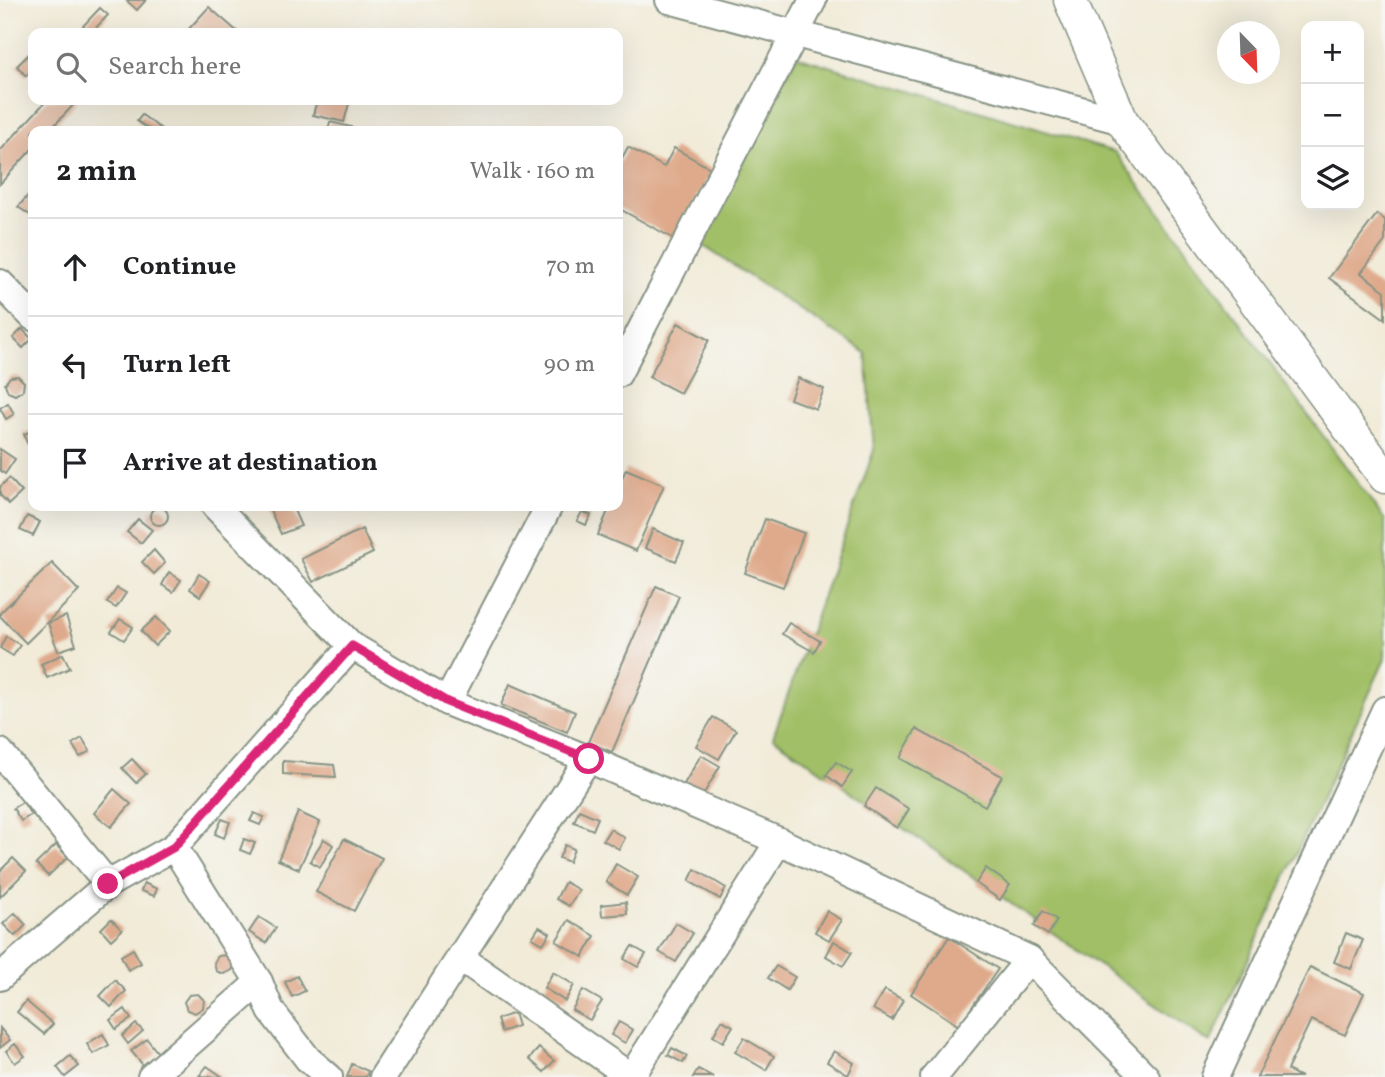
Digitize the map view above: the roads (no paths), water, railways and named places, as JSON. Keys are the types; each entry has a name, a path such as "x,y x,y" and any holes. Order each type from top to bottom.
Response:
{"street":[{"path":"669,0 1122,121"},
{"path":"623,364 813,0"},
{"path":"1070,0 1122,121 1385,477"},
{"path":"0,283 28,312"},
{"path":"220,511 352,646 447,702 589,759 779,841 1029,960 1146,1077"},
{"path":"447,702 546,511"},
{"path":"0,977 108,884 174,847 352,646"},
{"path":"1214,1077 1385,710"},
{"path":"0,752 108,884"},
{"path":"383,1077 589,759"},
{"path":"461,958 631,1077 779,841"},
{"path":"174,847 259,982 271,1011 308,1059 330,1077"},
{"path":"933,1077 1029,960"},
{"path":"152,1077 259,982"}]}
